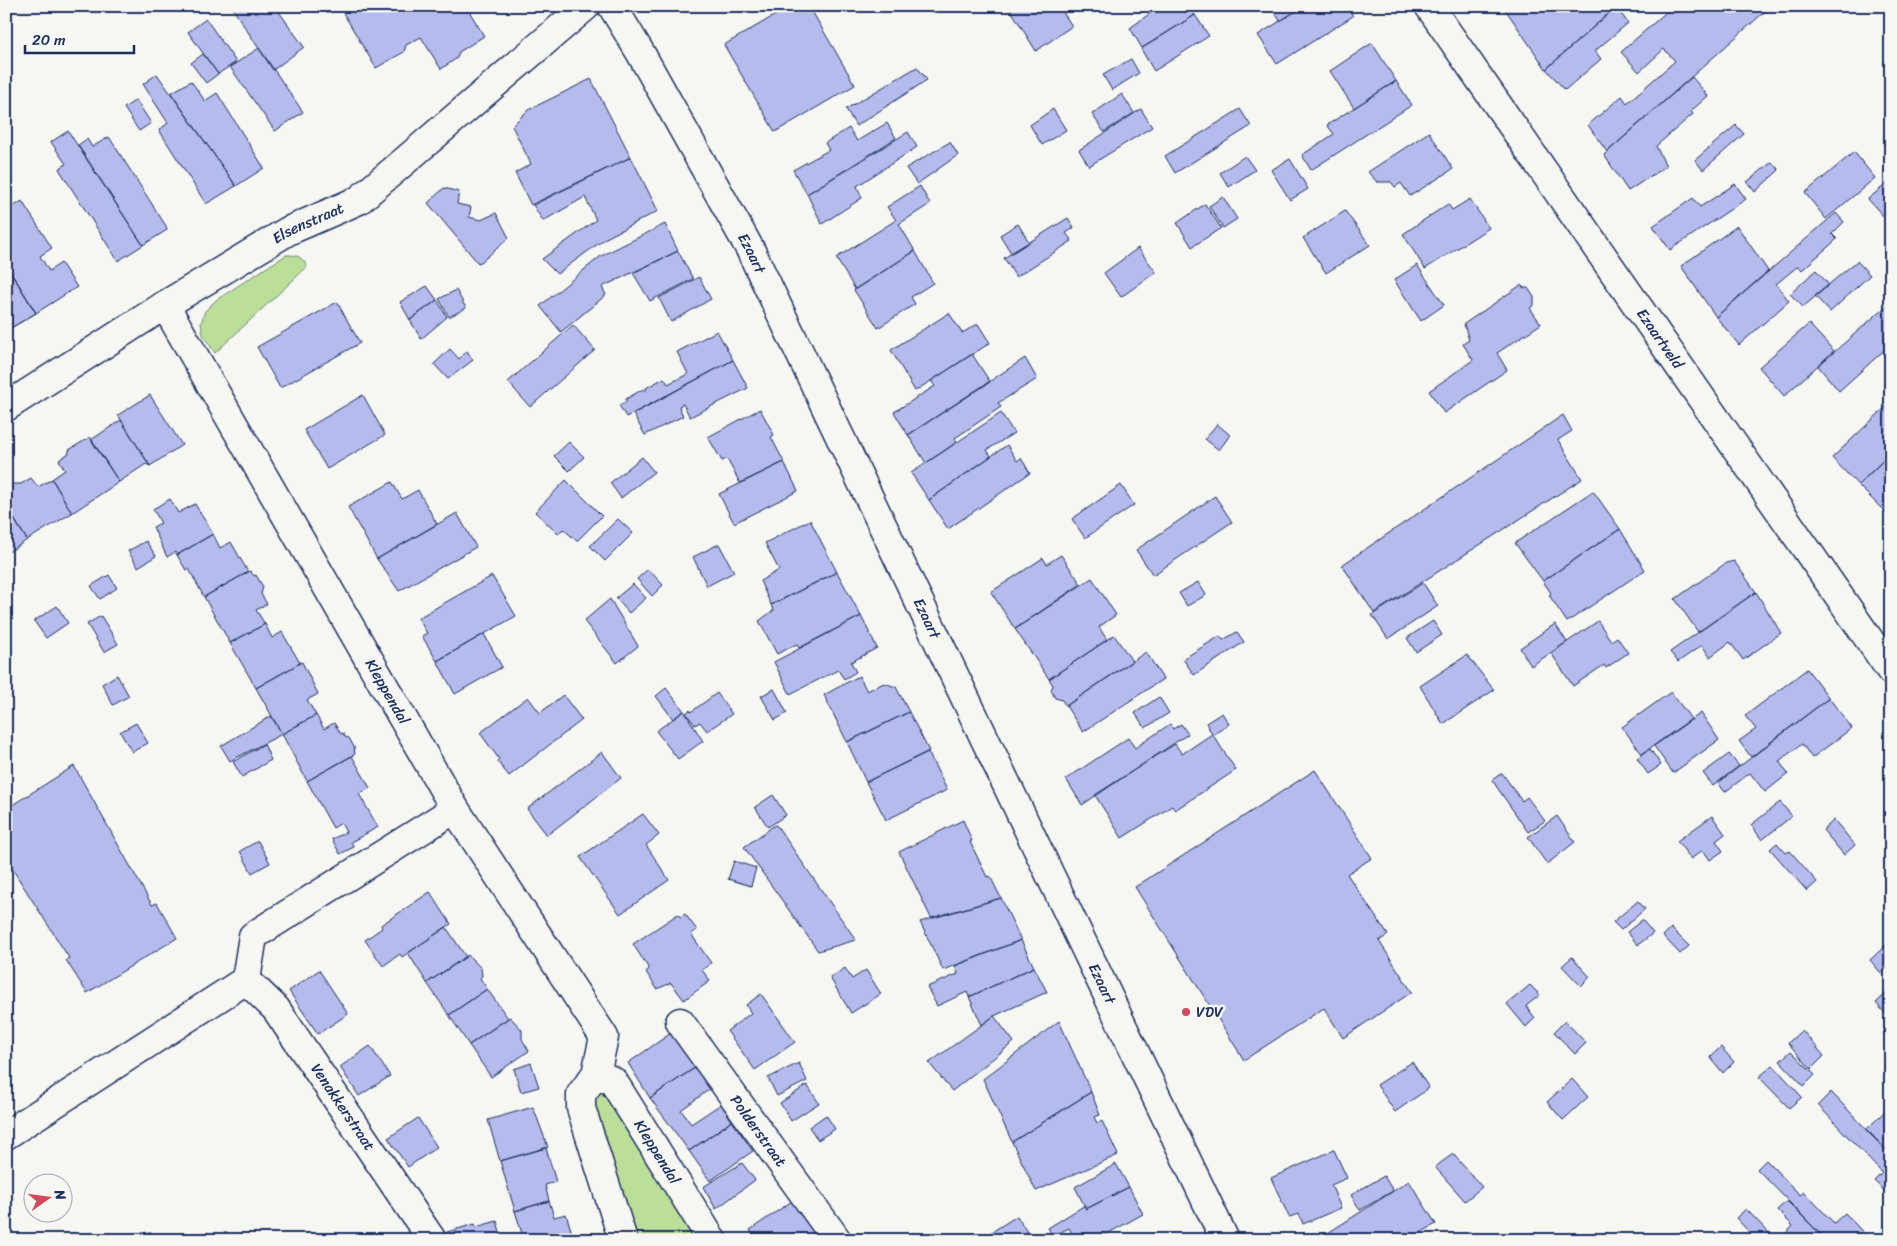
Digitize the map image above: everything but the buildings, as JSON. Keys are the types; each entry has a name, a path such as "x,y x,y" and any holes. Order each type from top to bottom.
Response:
{"street":[{"name":"Elsenstraat","path":"6,407 165,305 288,231 360,200 586,6"},
{"name":"Ezaart","path":"612,6 640,52 750,249 1225,1240"},
{"name":"Ezaartveld","path":"1429,6 1891,671"},
{"name":"Kleppendal","path":"165,305 456,809 604,1037 596,1074 580,1094 581,1108 623,1240"},
{"path":"6,1135 246,980 253,936 456,809"},
{"name":"Venakkerstraat","path":"246,980 276,1009 432,1240"},
{"name":"Polderstraat","path":"680,1022 837,1240"},
{"name":"Kleppendal","path":"596,1074 613,1081 712,1240"}],"green space":[{"path":"286,255 299,257 307,267 215,353 203,335 201,323 205,311 216,300"},
{"path":"600,1093 614,1103 694,1227 695,1240 635,1240 592,1100"}],"place":[{"name":"VDV","path":"1186,1012"}]}
